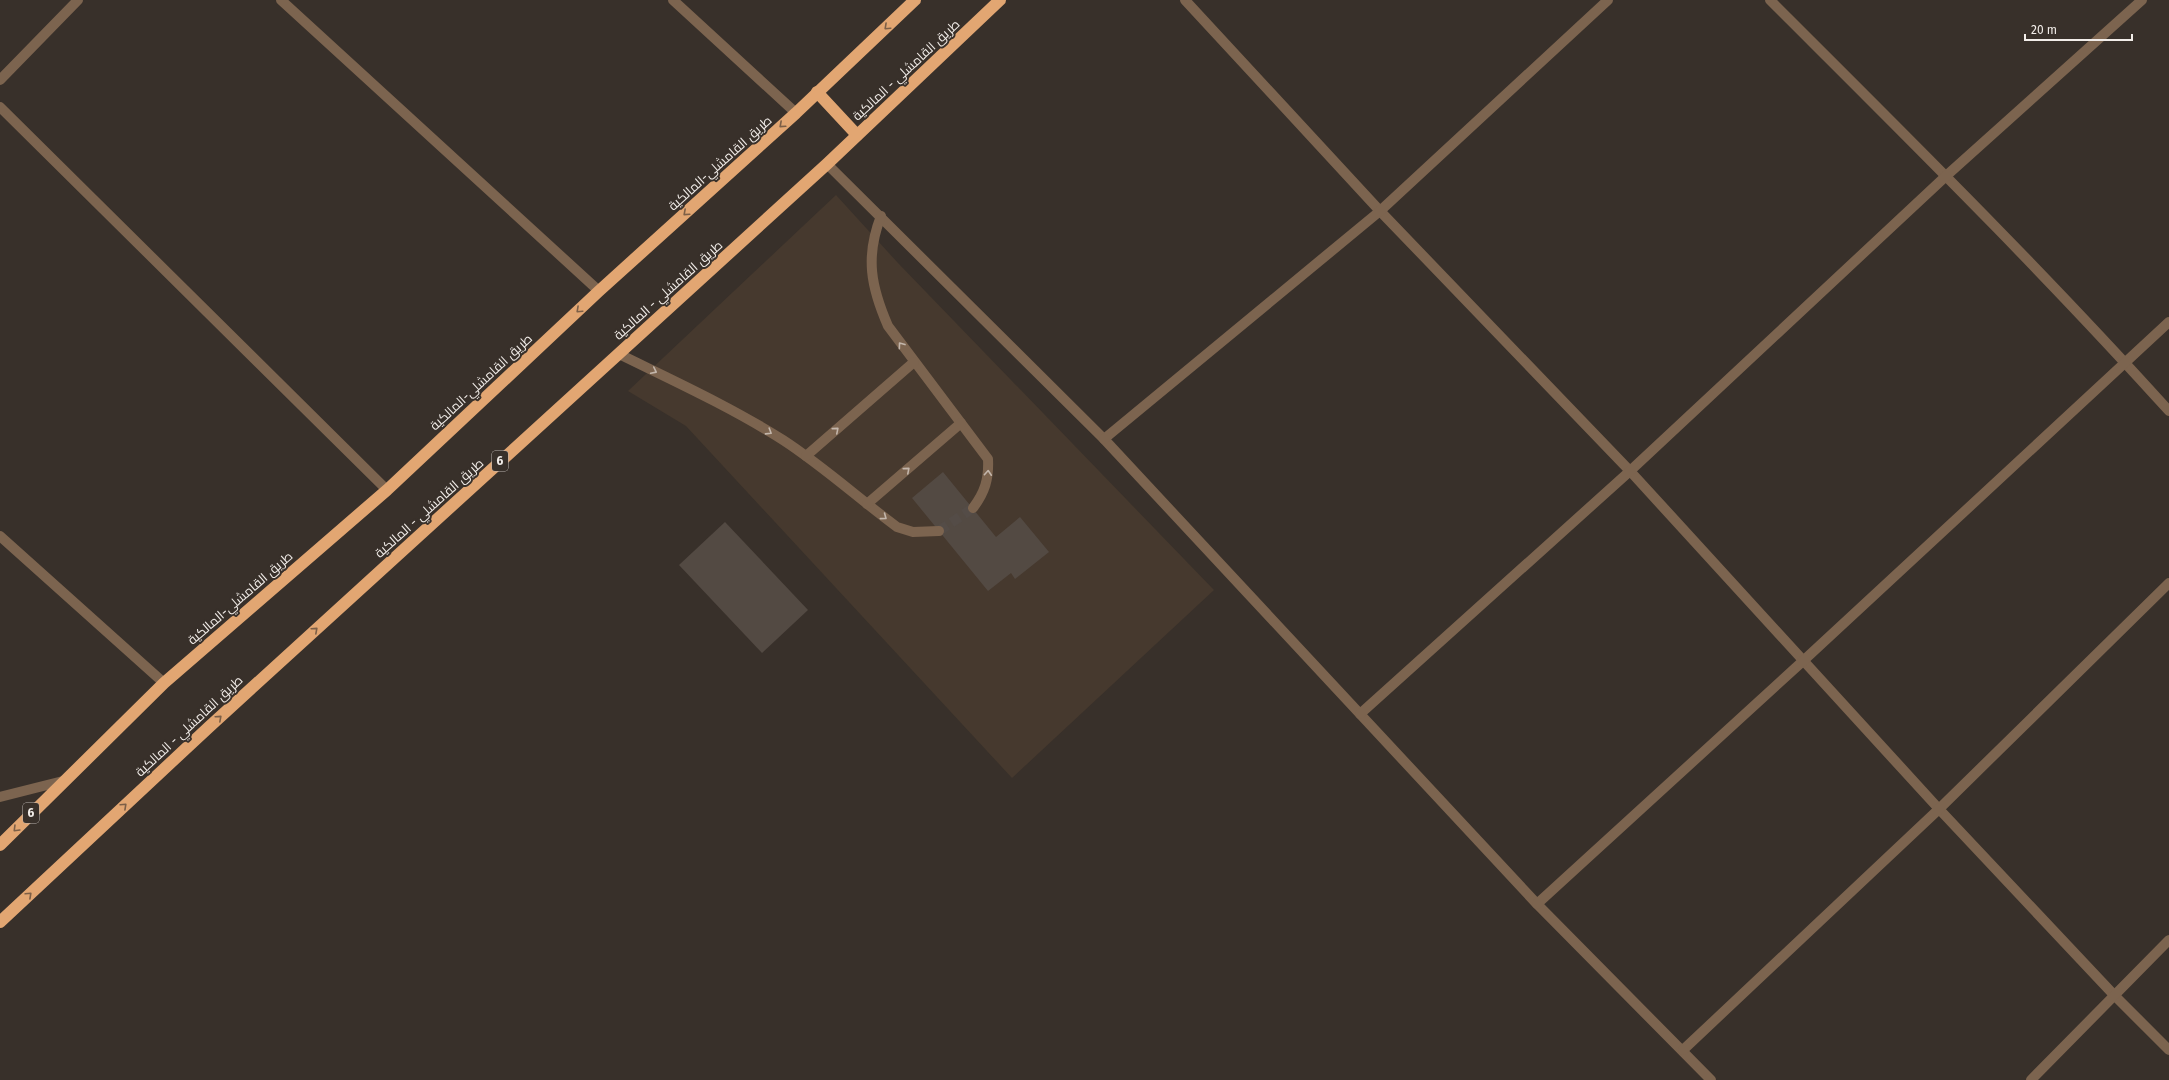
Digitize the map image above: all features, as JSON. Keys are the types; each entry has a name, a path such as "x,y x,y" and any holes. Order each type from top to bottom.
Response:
{"highway":[{"name":"طريق القامشلي-المالكية","path":"63,781 164,684 387,490 599,291 796,113 915,0"},
{"name":"طريق القامشلي - المالكية","path":"0,922 209,727 827,164 1000,0"},
{"path":"817,92 857,135"},
{"name":"6","path":"0,845 63,781"}],"street":[{"path":"0,80 78,0"},
{"path":"281,0 599,291"},
{"path":"673,0 796,113"},
{"path":"1185,0 1380,211 1630,471 1939,809 2114,995 2169,1050"},
{"path":"1104,439 1380,211 1608,0"},
{"path":"1770,0 1946,176 2169,411"},
{"path":"1360,714 1630,471 1946,176 2142,0"},
{"path":"0,107 387,490"},
{"path":"827,164 1104,439 1537,904 1711,1080"},
{"path":"881,216 874,233 871,250 873,286 888,326 988,459 988,483 982,496 973,508"},
{"path":"1537,904 1803,661 2124,362 2169,322"},
{"path":"619,354 747,418 806,456 897,527 913,532 939,531"},
{"path":"806,456 914,362"},
{"path":"868,504 961,423"},
{"path":"0,536 164,684"},
{"path":"1682,1050 1939,809 2169,582"},
{"path":"0,797 63,781"},
{"path":"2031,1080 2169,940"}],"shaded area":[{"path":"836,195 898,263 1214,590 1012,778 686,426 628,391"}],"building":[{"path":"943,472 996,537 1020,517 1049,552 1015,579 1011,573 988,591 912,498"},
{"path":"725,522 808,610 762,653 679,565"}],"tunnel":[{"path":"939,531 973,508"}]}
